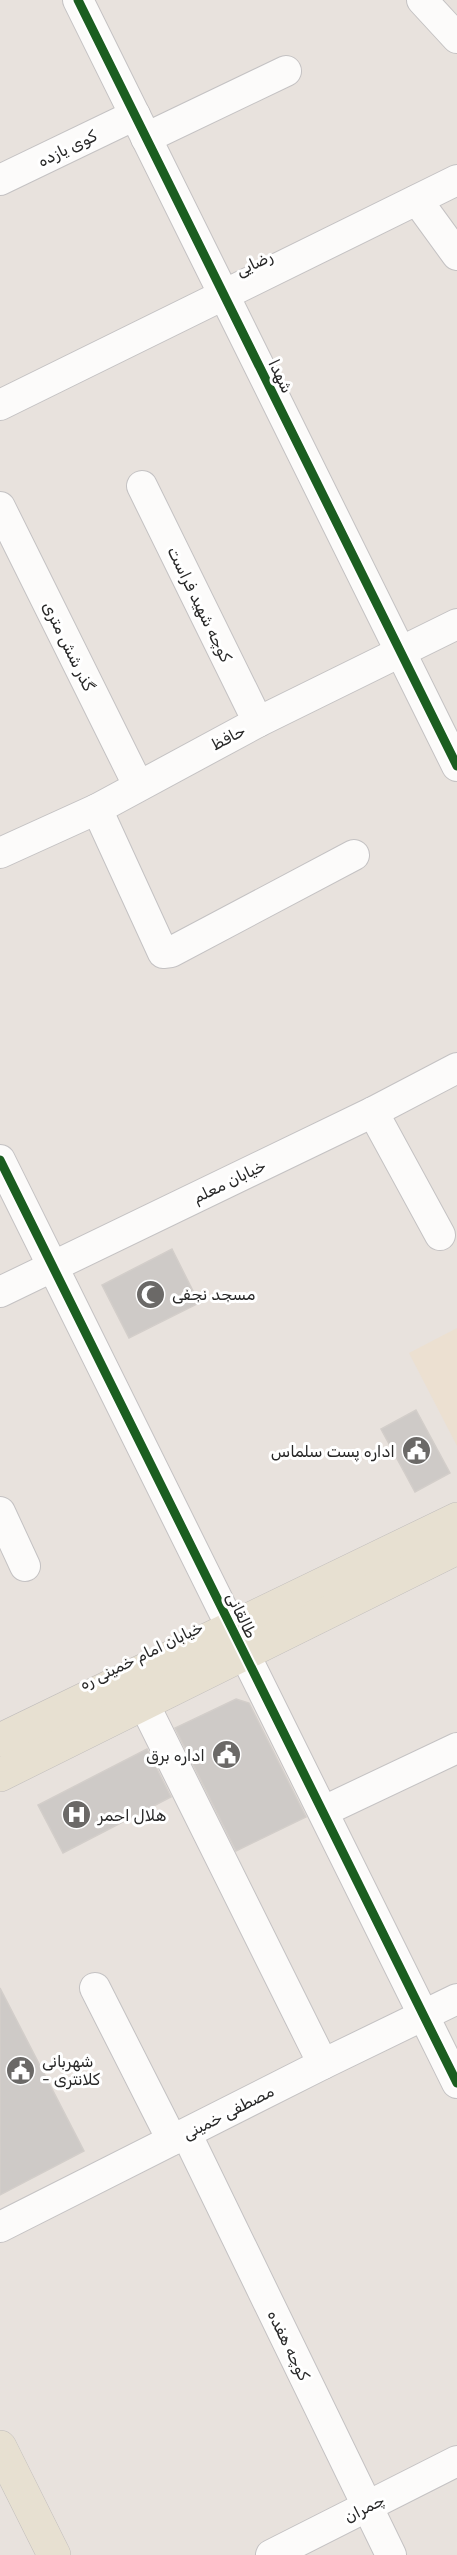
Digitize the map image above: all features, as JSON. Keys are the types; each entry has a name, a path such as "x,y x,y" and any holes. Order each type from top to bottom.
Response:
{"main road":[{"name":"خیابان امام خمینی ره","path":"0,1775 144,1704 238,1640 457,1519"},
{"name":"خیابان امام خمینی ره","path":"0,1740 457,1548"},
{"path":"0,2447 54,2555"}],"street":[{"name":"شهدا","path":"78,0 457,766"},
{"path":"422,0 457,38"},
{"name":"کوی یازده","path":"0,180 286,72"},
{"name":"رضایی","path":"0,405 457,180"},
{"path":"417,200 457,255"},
{"name":"کوچه شهید فراست","path":"142,486 258,722"},
{"name":"گذر شش متری","path":"0,507 138,785"},
{"name":"حافظ","path":"0,853 97,809 258,722 457,624"},
{"path":"97,809 163,953 171,952 354,855"},
{"name":"خیابان معلم","path":"0,1292 373,1112 457,1068"},
{"path":"373,1112 440,1235"},
{"name":"طالقانی","path":"0,1160 457,2083"},
{"path":"0,1512 26,1566"},
{"path":"144,1704 323,2064"},
{"path":"324,1811 457,1748"},
{"name":"کوچه هفده","path":"95,1988 180,2137 391,2555"},
{"name":"مصطفی خمینی","path":"0,2227 457,1999"},
{"name":"چمران","path":"271,2555 457,2461"}],"shaded area":[{"path":"457,1328 457,1446 409,1353"}],"building":[{"name":"مسجد نجفی","path":"172,1249 199,1303 129,1338 102,1285"},
{"name":"اداره پست سلماس","path":"416,1410 450,1473 415,1492 381,1429"},
{"name":"اداره برق","path":"236,1699 249,1703 306,1817 236,1851 175,1728"},
{"path":"147,1749 171,1797 63,1853 38,1805"},
{"name":"شهربانی - کلانتری","path":"0,1988 84,2151 0,2195"}],"cycle path":[{"path":"78,0 457,766"},
{"path":"0,1160 457,2083"}],"place":[{"name":"مسجد نجفی","path":"151,1294"},
{"name":"اداره پست سلماس","path":"416,1451"},
{"name":"اداره برق","path":"226,1755"},
{"name":"هلال احمر","path":"77,1815"},
{"name":"شهربانی - کلانتری","path":"21,2070"}]}
